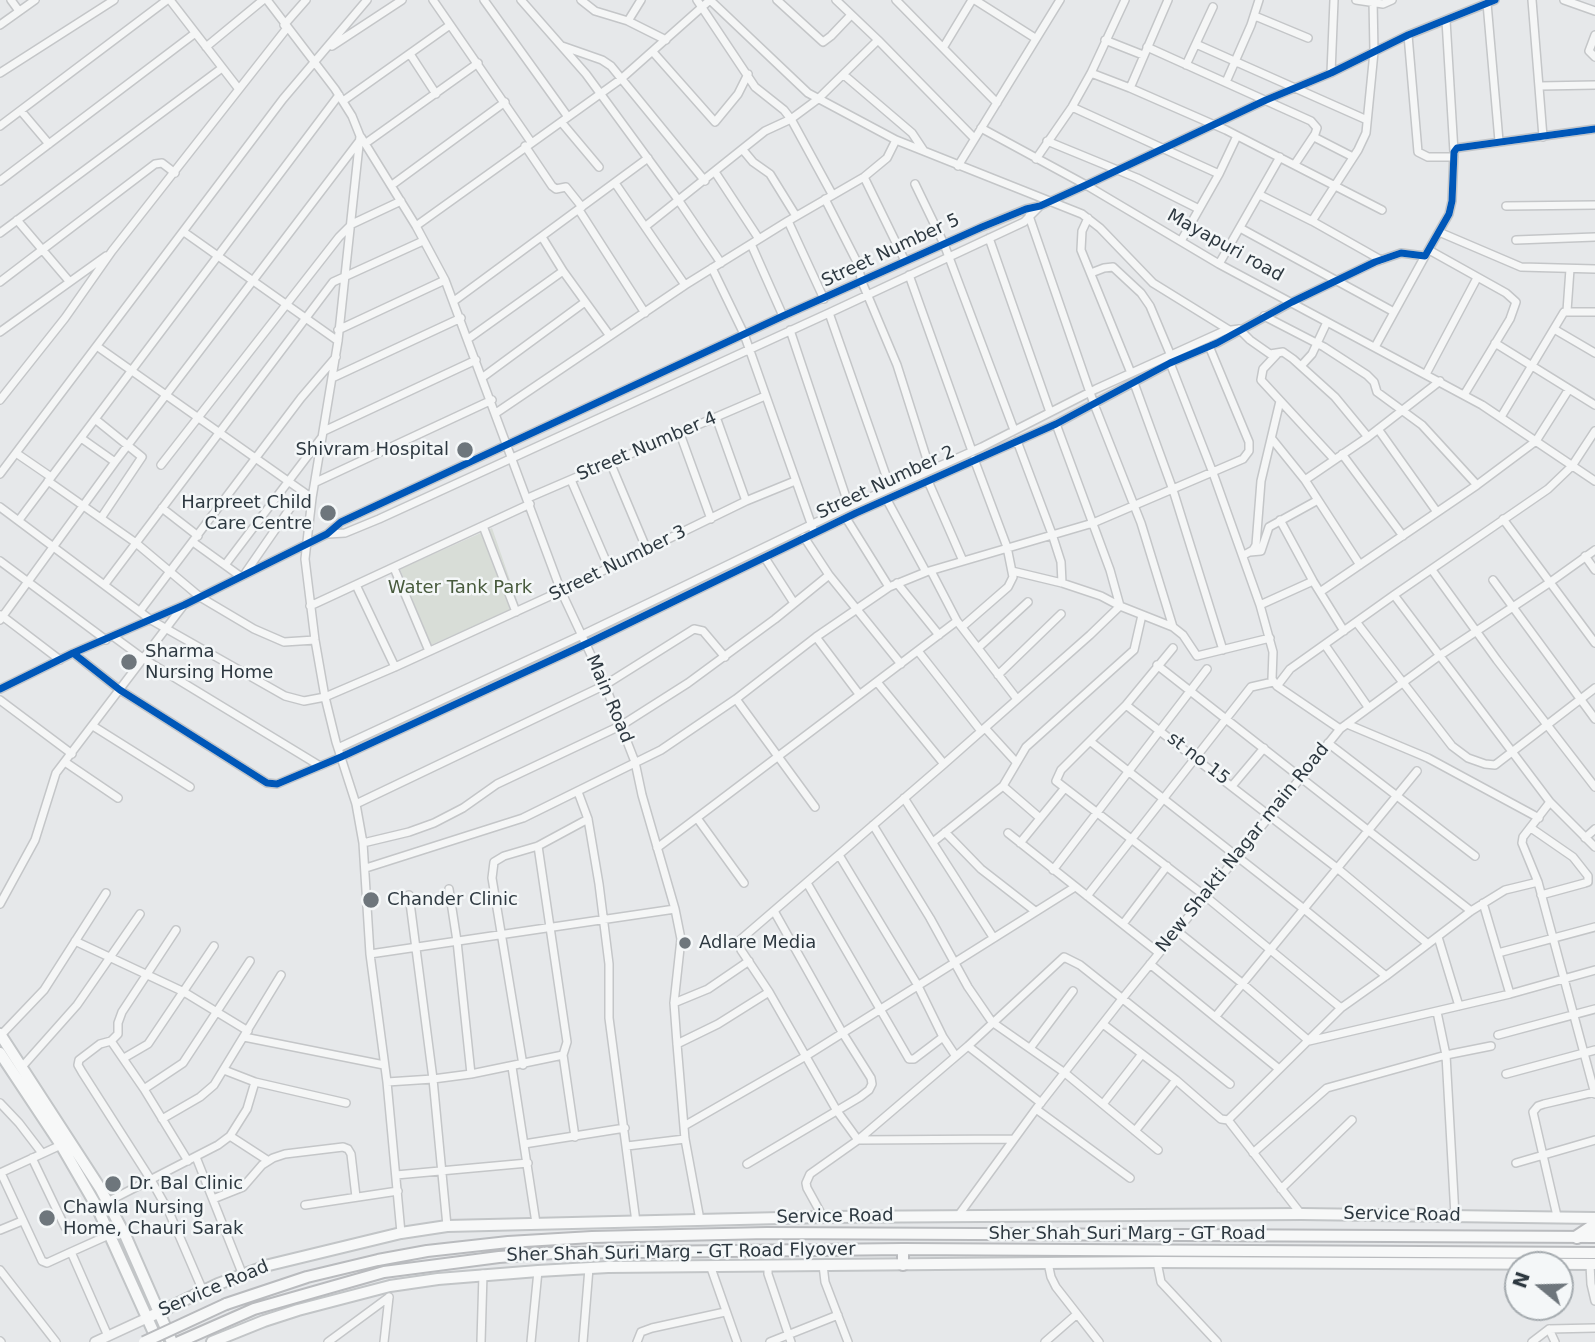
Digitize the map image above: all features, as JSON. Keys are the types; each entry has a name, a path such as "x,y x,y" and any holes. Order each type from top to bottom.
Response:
{"highway":[{"path":"1577,1237 1595,1225"}],"main road":[{"path":"0,1035 107,1202 126,1237 172,1342"},
{"path":"0,1053 61,1145 97,1208 158,1342"},
{"name":"Service Road","path":"147,1318 243,1273 300,1256 401,1233 447,1226 823,1217 1301,1214 1595,1217"},
{"path":"677,1222 678,1236"},
{"name":"Sher Shah Suri Marg - GT Road","path":"678,1236 792,1233 1577,1237"},
{"name":"Sher Shah Suri Marg - GT Road Flyover","path":"144,1342 226,1304 332,1270 427,1251 508,1242 678,1236"},
{"path":"1577,1237 1595,1237"},
{"path":"903,1248 903,1265"},
{"name":"Sher Shah Suri Marg - GT Road","path":"903,1248 1595,1252"},
{"name":"Sher Shah Suri Marg - GT Road Flyover","path":"179,1342 277,1302 384,1272 499,1257 554,1253 903,1248"},
{"path":"212,1342 298,1310 483,1274 538,1270 1157,1262 1592,1264"}],"street":[{"path":"11,0 19,11"},
{"path":"0,25 35,0"},
{"path":"0,73 114,0"},
{"path":"0,126 168,0 238,88"},
{"path":"206,47 265,0"},
{"name":"Main Road","path":"265,0 341,98 362,139 416,226 445,280 513,456 561,591 622,725 635,762 681,939 674,1003 685,1139 700,1220"},
{"path":"0,400 306,0"},
{"path":"0,474 258,131 367,0"},
{"path":"326,50 402,0"},
{"path":"433,0 505,102 552,186 556,189 566,187 645,313"},
{"path":"484,0 599,167"},
{"path":"521,0 562,46 648,158 721,263"},
{"path":"628,21 641,0"},
{"path":"416,226 621,79 666,40 700,3 710,0 797,85 818,99 896,140 1071,208 1088,218 1153,283 1230,330"},
{"path":"777,0 823,42 851,15"},
{"path":"836,0 974,138"},
{"path":"896,0 997,103"},
{"path":"943,48 974,0 1035,38"},
{"path":"958,166 1060,0"},
{"path":"1036,159 1091,74 1125,0"},
{"path":"1130,88 1168,0"},
{"path":"1226,82 1255,16 1259,0"},
{"path":"1331,74 1334,0"},
{"path":"1356,0 1388,3 1392,0"},
{"path":"1532,0 1542,137"},
{"path":"1564,0 1595,12"},
{"path":"584,1 595,11 628,21 666,40"},
{"path":"1312,221 1363,140 1374,52 1373,1"},
{"path":"1491,2 1499,141"},
{"name":"Street Number 5","path":"0,689 73,653 184,605 327,534 341,522 783,316 944,244 1026,209 1040,206 1266,100 1331,74 1408,35 1491,2"},
{"path":"700,3 755,87 791,119 858,262 862,282 897,365 930,469"},
{"path":"1186,65 1213,7"},
{"path":"1255,16 1308,38"},
{"path":"1375,347 1449,214 1452,201 1454,155 1446,20"},
{"path":"19,520 341,98 450,25"},
{"path":"0,181 194,34"},
{"path":"1595,34 1589,51 1595,57"},
{"path":"1408,35 1416,148 1420,155 1424,156 1454,155"},
{"path":"646,226 765,131 791,119 818,99 878,40"},
{"path":"1105,40 1143,55"},
{"path":"1196,44 1367,120"},
{"path":"562,46 607,62 705,181"},
{"path":"1147,47 1311,121 1317,128 1314,137 1295,164"},
{"path":"653,52 715,122 738,94 748,74"},
{"path":"410,54 436,94"},
{"path":"60,660 1,617 165,394 362,139 436,94 478,63"},
{"path":"0,233 222,68"},
{"path":"1091,74 1130,88 1237,136 1382,210"},
{"path":"844,75 912,133 925,152"},
{"path":"1540,86 1595,85"},
{"path":"391,185 505,102"},
{"path":"1072,107 1219,174"},
{"path":"21,111 49,144"},
{"name":"Mayapuri road","path":"981,128 1086,185 1219,264 1440,381 1501,417 1595,481"},
{"path":"1454,155 1460,146 1595,129"},
{"path":"1181,241 1237,136"},
{"path":"1314,137 1353,157"},
{"path":"362,139 340,329 312,498 305,559 325,697 356,804 363,843 370,954 387,1082 401,1233"},
{"path":"496,413 685,285 864,177 887,158 896,140"},
{"path":"1047,141 1117,170 1199,209"},
{"path":"743,150 753,162 770,174 796,216"},
{"path":"1219,264 1280,157"},
{"path":"454,301 648,158"},
{"path":"0,282 155,164 162,163 175,173"},
{"path":"715,172 759,239"},
{"path":"864,177 905,261"},
{"path":"615,183 685,285"},
{"path":"915,184 944,244 1014,430"},
{"path":"1260,195 1381,260"},
{"path":"161,466 339,237 352,224 401,201"},
{"path":"1506,206 1595,205"},
{"path":"327,534 345,533 829,313 1029,219 1040,206"},
{"path":"1026,209 1094,404 1134,506 1173,627"},
{"path":"1088,218 1080,243 1132,373"},
{"path":"17,219 69,281"},
{"path":"788,221 824,299"},
{"path":"1240,228 1394,312"},
{"path":"184,232 338,341"},
{"path":"1437,236 1521,267 1595,269"},
{"path":"542,237 610,336"},
{"path":"1516,240 1595,237"},
{"path":"989,238 1050,412"},
{"path":"105,584 217,432 333,282 423,241"},
{"path":"751,244 783,316"},
{"path":"0,332 112,251"},
{"name":"Street Number 2","path":"120,690 267,783 278,784 586,644 804,537 1056,424 1134,383 1171,360 1209,346 1292,302 1381,260 1401,253 1427,253"},
{"path":"1427,253 1506,293 1516,302 1515,310 1464,395"},
{"path":"1091,273 1112,267 1141,293 1150,306 1247,554 1270,638 1275,684"},
{"path":"712,268 744,334 815,532"},
{"path":"1567,311 1570,269"},
{"path":"468,339 563,271"},
{"path":"909,275 972,451"},
{"path":"1426,374 1477,278"},
{"path":"330,333 445,280"},
{"path":"483,377 585,302"},
{"path":"1501,417 1564,312 1595,312"},
{"path":"829,313 890,487"},
{"path":"1265,316 1317,343 1367,375 1374,382 1377,392 1422,425 1477,485"},
{"path":"332,378 461,318"},
{"path":"1301,366 1309,359 1327,322"},
{"path":"1555,328 1595,353"},
{"path":"338,748 582,635 849,506 972,451 1090,392 1132,373 1171,360 1230,330 1240,329 1270,354 1288,355 1335,397 1368,437"},
{"path":"790,330 849,506"},
{"path":"1495,343 1595,405"},
{"path":"366,868 523,818 661,750 736,699 854,609 893,585 1007,547 1093,523 1244,459 1250,451 1248,442 1209,346"},
{"path":"98,347 312,498"},
{"path":"1279,353 1263,369 1261,377 1334,459"},
{"path":"140,611 301,398 336,356"},
{"path":"225,565 324,433 476,360"},
{"path":"1305,480 1368,437 1440,381"},
{"path":"1134,383 1173,490 1223,650"},
{"path":"1320,592 1477,485 1536,441 1569,388"},
{"name":"Street Number 4","path":"310,606 483,526 610,462 765,396"},
{"path":"316,482 492,400"},
{"path":"1247,554 1256,545 1259,494 1280,401"},
{"path":"716,417 746,501"},
{"path":"95,419 141,455 141,461 101,518"},
{"path":"1056,424 1110,570 1120,606"},
{"path":"1378,429 1437,512"},
{"path":"678,431 711,519"},
{"path":"1087,896 1251,687 1275,684 1290,669 1548,489 1572,466 1595,431"},
{"path":"80,438 115,462"},
{"path":"1272,439 1305,480 1360,565"},
{"path":"1017,440 1052,534 1060,562 1062,583"},
{"path":"16,453 136,543 200,597 273,638 294,642 315,640"},
{"path":"1342,454 1403,536"},
{"path":"657,848 778,754 1008,587 1012,582 1012,571 1007,547 974,460"},
{"path":"610,462 647,550"},
{"path":"571,480 609,568"},
{"name":"Street Number 3","path":"325,697 516,612 746,501 795,481"},
{"path":"928,481 963,561"},
{"path":"162,508 225,565 243,574 302,491"},
{"path":"887,500 959,624 1017,699"},
{"path":"1247,554 1261,551 1268,528 1318,500"},
{"path":"0,507 166,629 295,701 325,697"},
{"path":"846,518 893,585 939,635"},
{"path":"1503,519 1595,643"},
{"path":"1280,520 1344,631"},
{"path":"483,526 516,612"},
{"path":"804,537 854,609 901,664"},
{"name":"New Shakti Nagar main Road","path":"958,1216 1122,999 1328,743 1368,707 1595,550"},
{"path":"1585,556 1595,570"},
{"path":"765,558 794,603"},
{"path":"0,561 110,638 320,766"},
{"path":"394,568 429,651"},
{"path":"1432,570 1595,787"},
{"path":"1012,571 1101,596 1173,627 1183,635 1197,656 1270,638"},
{"path":"363,843 434,823 463,808 497,784 622,725 724,657 829,575"},
{"path":"1493,580 1595,719"},
{"path":"1261,605 1313,581"},
{"path":"356,585 394,667"},
{"path":"1394,595 1550,802 1595,847"},
{"path":"978,648 1028,602"},
{"path":"0,904 35,840 56,773 184,605"},
{"path":"858,1140 741,950 740,940 944,764 1120,606"},
{"path":"998,675 1061,614"},
{"path":"933,842 1003,786 1026,747 1134,650 1142,615"},
{"path":"1357,623 1452,746 1489,765 1495,765 1513,752 1595,688"},
{"path":"356,804 605,685 694,629 703,631 724,657"},
{"path":"816,637 859,694"},
{"path":"1325,645 1368,707"},
{"path":"1173,648 1126,705 1058,774 1056,781 1205,896 1341,1008"},
{"path":"918,651 983,729 1016,762"},
{"path":"73,653 120,690"},
{"path":"1157,665 1471,911"},
{"path":"1053,870 1207,669"},
{"path":"877,682 944,764"},
{"path":"1275,684 1344,727 1428,758 1539,818"},
{"path":"736,699 815,807"},
{"path":"0,700 72,754"},
{"name":"st no 15","path":"1126,705 1337,868 1428,944"},
{"path":"93,726 190,787"},
{"path":"1091,742 1386,976"},
{"path":"1328,743 1475,856"},
{"path":"1232,786 1264,748"},
{"path":"65,762 118,798"},
{"path":"1216,1016 1417,771"},
{"path":"1003,786 1040,818"},
{"path":"1020,843 1064,789"},
{"path":"578,792 588,819 609,964 609,1017 636,1222"},
{"path":"904,798 993,937"},
{"path":"1550,802 1523,837 1522,843 1538,882 1582,1053 1595,1093 1535,1108 1533,1118 1557,1216"},
{"path":"697,818 744,883"},
{"path":"523,1065 492,878 494,862 504,856 538,846 588,819"},
{"path":"873,825 968,987 992,1022 1065,1073 1158,1150"},
{"path":"1531,828 1573,857 1588,876 1588,882 1541,895"},
{"path":"1585,838 1595,829"},
{"path":"945,832 981,869 1035,911"},
{"path":"1008,833 1159,953"},
{"path":"538,846 567,1042 564,1055 575,1137"},
{"path":"839,855 917,984 955,1055"},
{"path":"1122,923 1167,866"},
{"path":"1228,1120 1341,1008 1483,903 1513,887 1538,882"},
{"path":"807,883 879,1010 912,1060 943,1037"},
{"path":"684,1126 806,1056 1075,887"},
{"path":"449,889 471,1074"},
{"path":"0,1035 44,990 106,893"},
{"path":"409,895 433,1079 447,1226"},
{"path":"1483,903 1510,994"},
{"path":"370,954 675,909"},
{"path":"747,1164 860,1097 872,1084 774,911"},
{"path":"21,1068 78,1005 140,914"},
{"path":"1498,953 1595,927"},
{"path":"176,930 122,1012 118,1034 111,1041 107,1040 85,1055 78,1065 151,1180 180,1236 203,1291"},
{"path":"1177,931 1309,1041"},
{"path":"1438,937 1459,1006"},
{"path":"75,941 184,992 217,1010 246,1034 384,1065"},
{"path":"124,1058 148,1044 214,946"},
{"path":"823,1217 807,1188 807,1178 858,1140 968,1046 1064,957 1074,960 1230,1084"},
{"path":"144,1089 183,1063 250,961"},
{"path":"674,1003 715,985 749,961"},
{"path":"1150,964 1279,1069"},
{"path":"1309,1041 1510,994 1562,977 1595,970"},
{"path":"162,1119 209,1091 281,975"},
{"path":"1031,1047 1073,991"},
{"path":"677,1044 718,1024 769,992"},
{"path":"1498,1035 1595,1009"},
{"path":"1437,1012 1446,1055 1455,1216"},
{"path":"1104,1024 1221,1119 1228,1120 1301,1214"},
{"path":"111,1041 188,1161"},
{"path":"968,1046 1130,1178"},
{"path":"1253,1153 1327,1088 1446,1055 1491,1046"},
{"path":"1506,1073 1595,1050"},
{"path":"1103,1104 1142,1054"},
{"path":"387,1082 471,1074 564,1055"},
{"path":"512,1067 536,1223"},
{"path":"224,1070 255,1082 346,1102"},
{"path":"1135,1131 1176,1080"},
{"path":"107,1202 197,1157 230,1136 247,1109 255,1082"},
{"path":"0,1103 42,1153"},
{"path":"0,1117 10,1113"},
{"path":"1281,1189 1352,1120"},
{"path":"524,1144 625,1128"},
{"path":"230,1136 267,1160"},
{"path":"627,1146 685,1139"},
{"path":"858,1140 1014,1139"},
{"path":"1516,1163 1595,1140"},
{"path":"61,1145 0,1173 42,1261 47,1263 109,1235"},
{"path":"213,1199 243,1186 267,1160 285,1154 343,1147 351,1154 356,1197"},
{"path":"197,1157 243,1273"},
{"path":"32,1158 65,1227"},
{"path":"396,1175 528,1163"},
{"path":"305,1205 398,1191"},
{"path":"0,1230 22,1221"},
{"path":"71,1252 107,1336"},
{"path":"1157,1262 1161,1282 1216,1342"},
{"path":"1048,1263 1051,1278 1099,1342"},
{"path":"1592,1264 1591,1284 1595,1301"},
{"path":"823,1265 825,1282 848,1342"},
{"path":"768,1266 768,1274 790,1339"},
{"path":"583,1342 589,1268"},
{"path":"711,1268 735,1341"},
{"path":"0,1270 56,1342"},
{"path":"531,1342 538,1270"},
{"path":"481,1342 483,1274"},
{"path":"328,1342 390,1292"},
{"path":"384,1342 390,1292"},
{"path":"637,1342 641,1332 652,1328 725,1312"},
{"path":"1045,1342 1077,1314"},
{"path":"770,1342 790,1339 838,1315"},
{"name":"Service Road","path":"95,1342 147,1318"},
{"path":"1532,1342 1549,1329 1595,1328"},
{"path":"1549,1329 1555,1342"}],"green space":[{"name":"Water Tank Park","path":"492,528 519,606 431,645 400,569"}],"cycle path":[{"path":"0,689 73,653 184,605 327,534 341,522 783,316 982,227 1040,206 1408,35 1495,0"},
{"path":"73,653 120,690 267,783 277,784 586,644 856,513 1056,424 1170,363 1217,343 1292,302 1375,262 1401,253 1425,256 1449,214 1454,152 1457,148 1595,129"}],"place":[{"name":"Shivram Hospital","path":"465,450"},
{"name":"Harpreet Child Care Centre","path":"328,513"},
{"name":"Sharma Nursing Home","path":"129,662"},
{"name":"Chander Clinic","path":"371,900"},
{"name":"Adlare Media","path":"685,943"},
{"name":"Dr. Bal Clinic","path":"113,1184"},
{"name":"Chawla Nursing Home, Chauri Sarak","path":"47,1218"}]}
